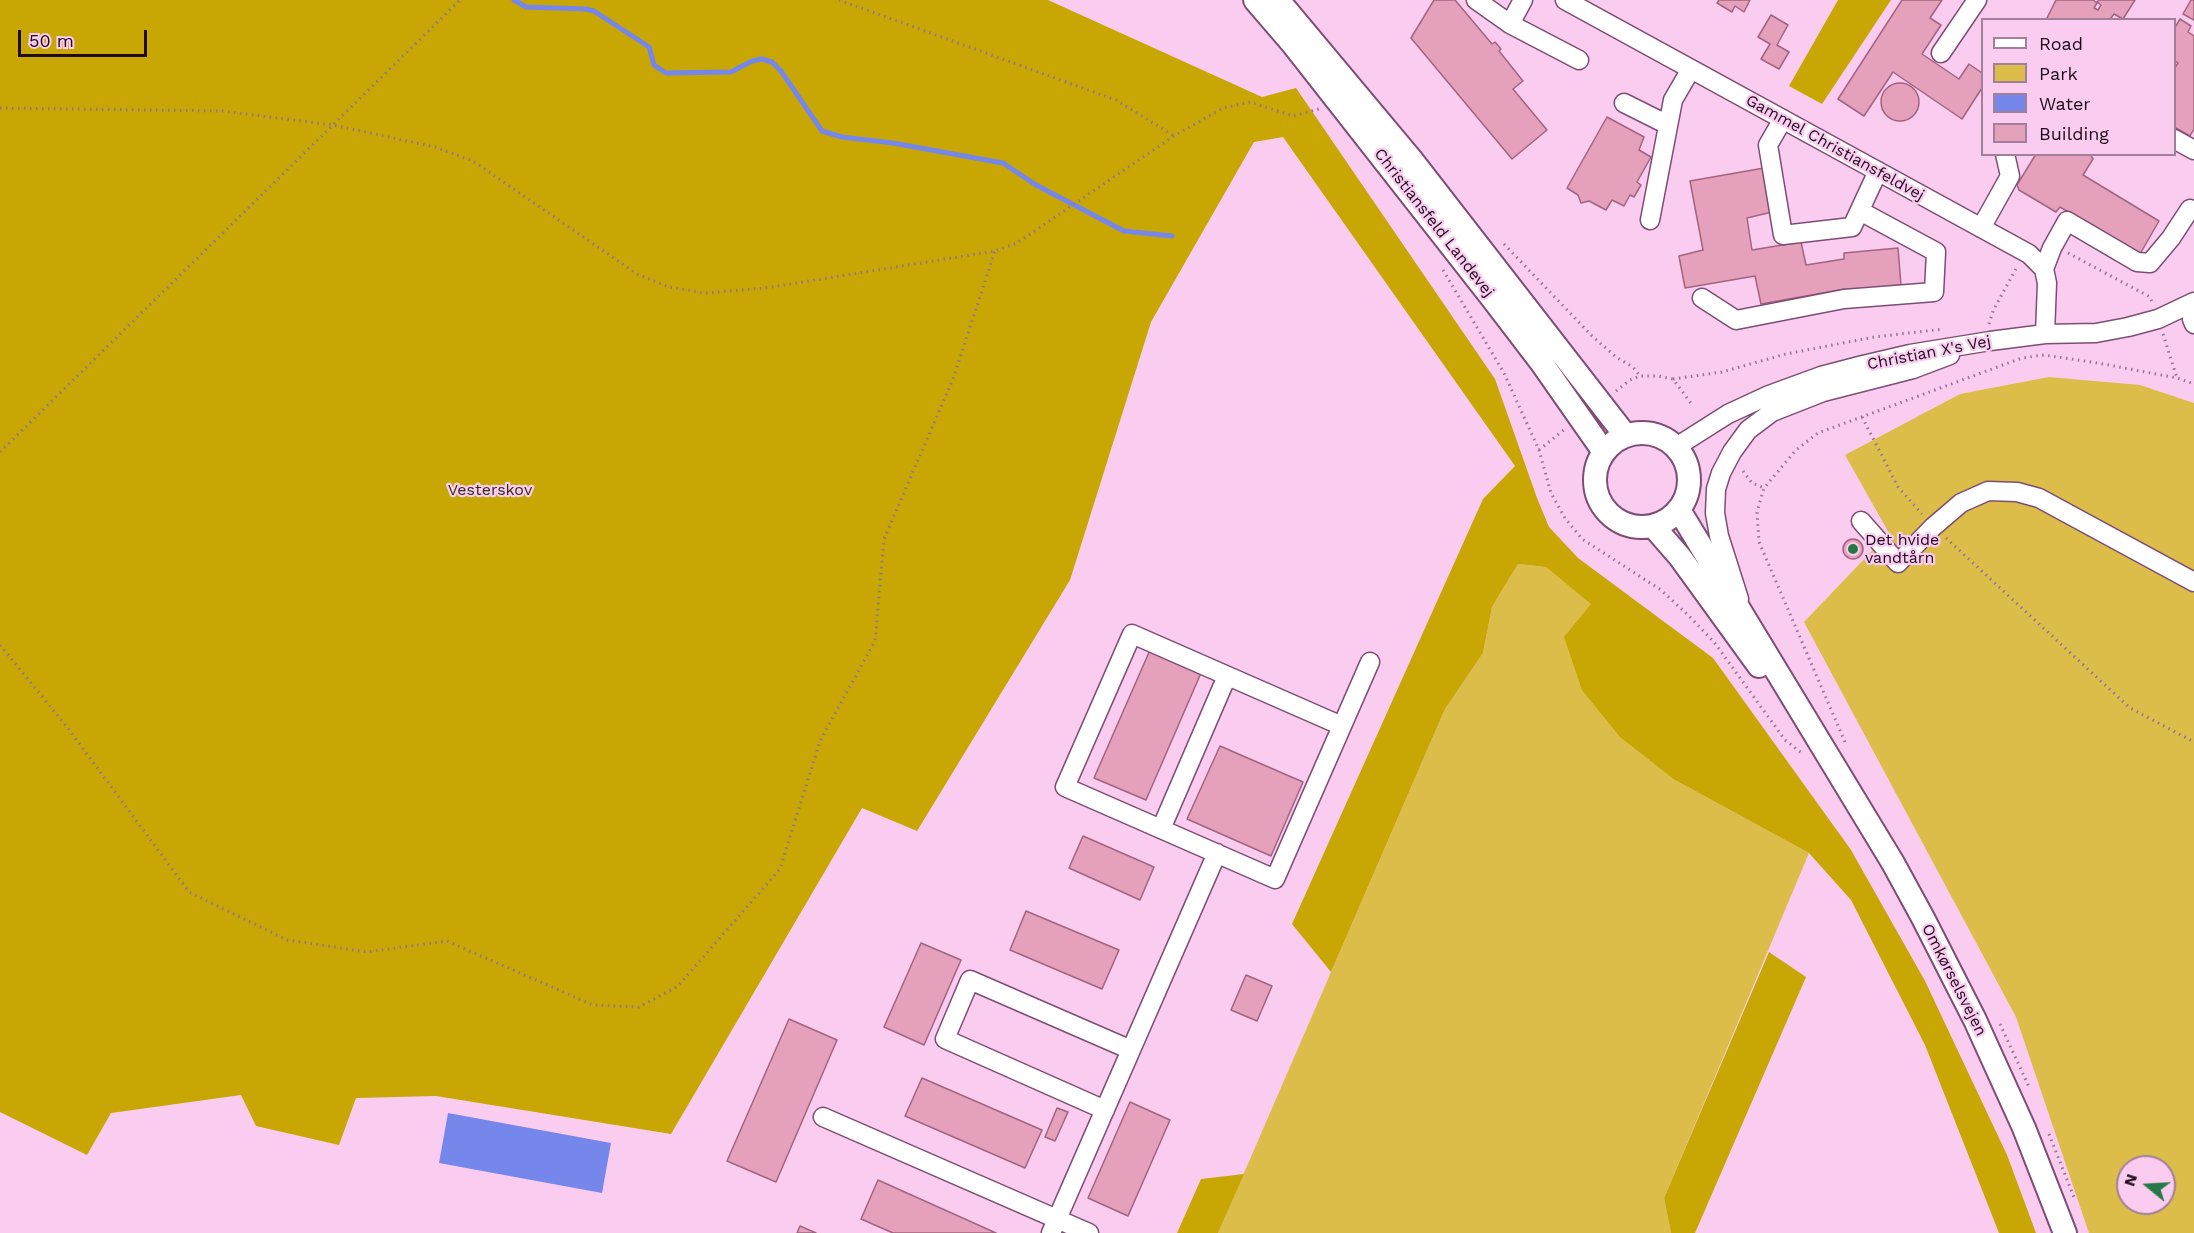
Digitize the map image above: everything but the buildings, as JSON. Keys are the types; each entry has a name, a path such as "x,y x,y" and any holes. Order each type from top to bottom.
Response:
{"main road":[{"name":"Christiansfeld Landevej","path":"1255,0 1306,60 1492,298 1604,452"},
{"name":"Christiansfeld Landevej","path":"1278,0 1411,159 1626,436"},
{"path":"1652,434 1669,441 1682,454 1689,473 1688,492 1679,510 1667,520 1653,526 1634,527 1625,524 1603,506 1596,488 1596,470 1604,452 1626,436 1652,434"},
{"name":"Omkørselsvejen","path":"1679,510 1744,616 1813,750"},
{"name":"Omkørselsvejen","path":"1653,526 1680,557 1893,863 1975,1020 2024,1128 2065,1233"}],"street":[{"path":"1476,0 1510,24 1579,60"},
{"path":"1510,24 1523,0"},
{"name":"Gammel Christiansfeldvej","path":"1565,0 2029,254 2044,269"},
{"path":"1941,52 1977,0"},
{"path":"1650,220 1673,100 1691,69"},
{"path":"1624,103 1668,125"},
{"path":"1783,119 1768,145 1783,235 1852,227 1878,171"},
{"path":"2176,140 2194,150"},
{"path":"1981,228 2010,176 2005,156"},
{"path":"2045,334 2047,284 2044,269 2067,220 2137,262 2150,263 2171,238 2190,209"},
{"path":"1702,298 1736,320 1844,300 1934,292 1936,252 1860,211"},
{"path":"2194,303 2192,319 2194,324"},
{"name":"Christian X's Vej","path":"1676,447 1728,414 1769,395 1821,376 1989,332 2096,333 2158,319 2194,303"},
{"path":"1744,616 1719,536 1715,513 1716,489 1721,473 1732,452 1748,430 1772,412 1823,392 1913,369 1989,332"},
{"path":"1860,521 1898,563 1933,526 1961,503 1988,490 2017,492 2039,498 2194,582"},
{"path":"1342,726 1132,634 1065,787 1275,879 1342,726 1370,662"},
{"path":"1161,829 1227,676"},
{"path":"1054,1226 1217,854"},
{"path":"1105,1110 945,1040 970,980 1131,1050"},
{"path":"823,1117 1054,1226 1089,1233"}],"path":[{"path":"0,452 460,0"},
{"path":"839,0 1116,100 1174,136"},
{"path":"0,108 222,111 333,125 435,147 473,161 637,274 669,287 705,293 766,288 995,251 1017,243 1174,136 1223,108 1250,102 1293,116 1323,107"},
{"path":"2052,248 2056,247 2150,297 2177,378"},
{"path":"0,645 67,727 189,892 287,940 367,952 447,941 593,1005 639,1006 677,987 780,869 820,741 875,641 884,539 953,379 995,251"},
{"path":"1989,332 1993,311 2018,264 2029,254"},
{"path":"1446,274 1504,373 1539,450 1551,494 1565,518 1582,539 1661,590 1689,616 1714,642 1785,740 1813,750"},
{"path":"1571,314 1616,357 1634,367 1640,376"},
{"path":"1613,394 1630,380 1640,376 1658,376 1673,380 1722,372 1786,354 1852,341 1954,328"},
{"path":"1840,734 1759,542 1757,512 1764,488 1796,450 1818,433 2022,358 2044,355 2177,378 2194,384"},
{"path":"1673,380 1693,406"},
{"path":"1862,417 1898,487 1933,526 2130,708 2194,742"},
{"path":"1539,450 1568,427"},
{"path":"1743,471 1752,483 1764,488"}],"green space":[{"name":"Vesterskov","path":"0,0 1048,0 1262,97 1296,88 1495,379 1549,527 1578,558 1713,658 1851,850 1925,981 2007,1155 2036,1233 1999,1233 1925,1045 1851,900 1809,853 1675,780 1620,737 1582,690 1564,637 1591,604 1546,567 1518,564 1492,607 1483,653 1445,709 1331,972 1292,924 1483,499 1515,466 1283,137 1254,142 1151,322 1070,580 917,831 862,808 671,1134 436,1096 356,1098 339,1145 256,1126 241,1095 111,1113 87,1155 0,1112"},
{"path":"1838,0 1891,0 1822,104 1789,86"},
{"path":"2049,377 2140,385 2194,403 2194,1233 2089,1233 2016,1017 1804,622 1889,533 1845,455 1960,394"},
{"path":"1518,564 1546,567 1592,604 1675,780 1809,853 1664,1198 1671,1233 1218,1233 1445,709 1483,653 1492,607"},
{"path":"1769,952 1806,977 1695,1233 1671,1233 1664,1198"},
{"path":"1244,1174 1218,1233 1177,1233 1201,1179"}],"water":[{"path":"448,1113 611,1143 602,1193 439,1163"}],"waterway":[{"path":"514,0 526,7 594,11 649,47 654,65 666,73 731,72 752,61 762,59 772,62 781,71 822,131 842,137 893,143 1003,163 1036,185 1124,231 1172,236"}],"place":[{"name":"Det hvide vandtårn","path":"1853,549"}]}
